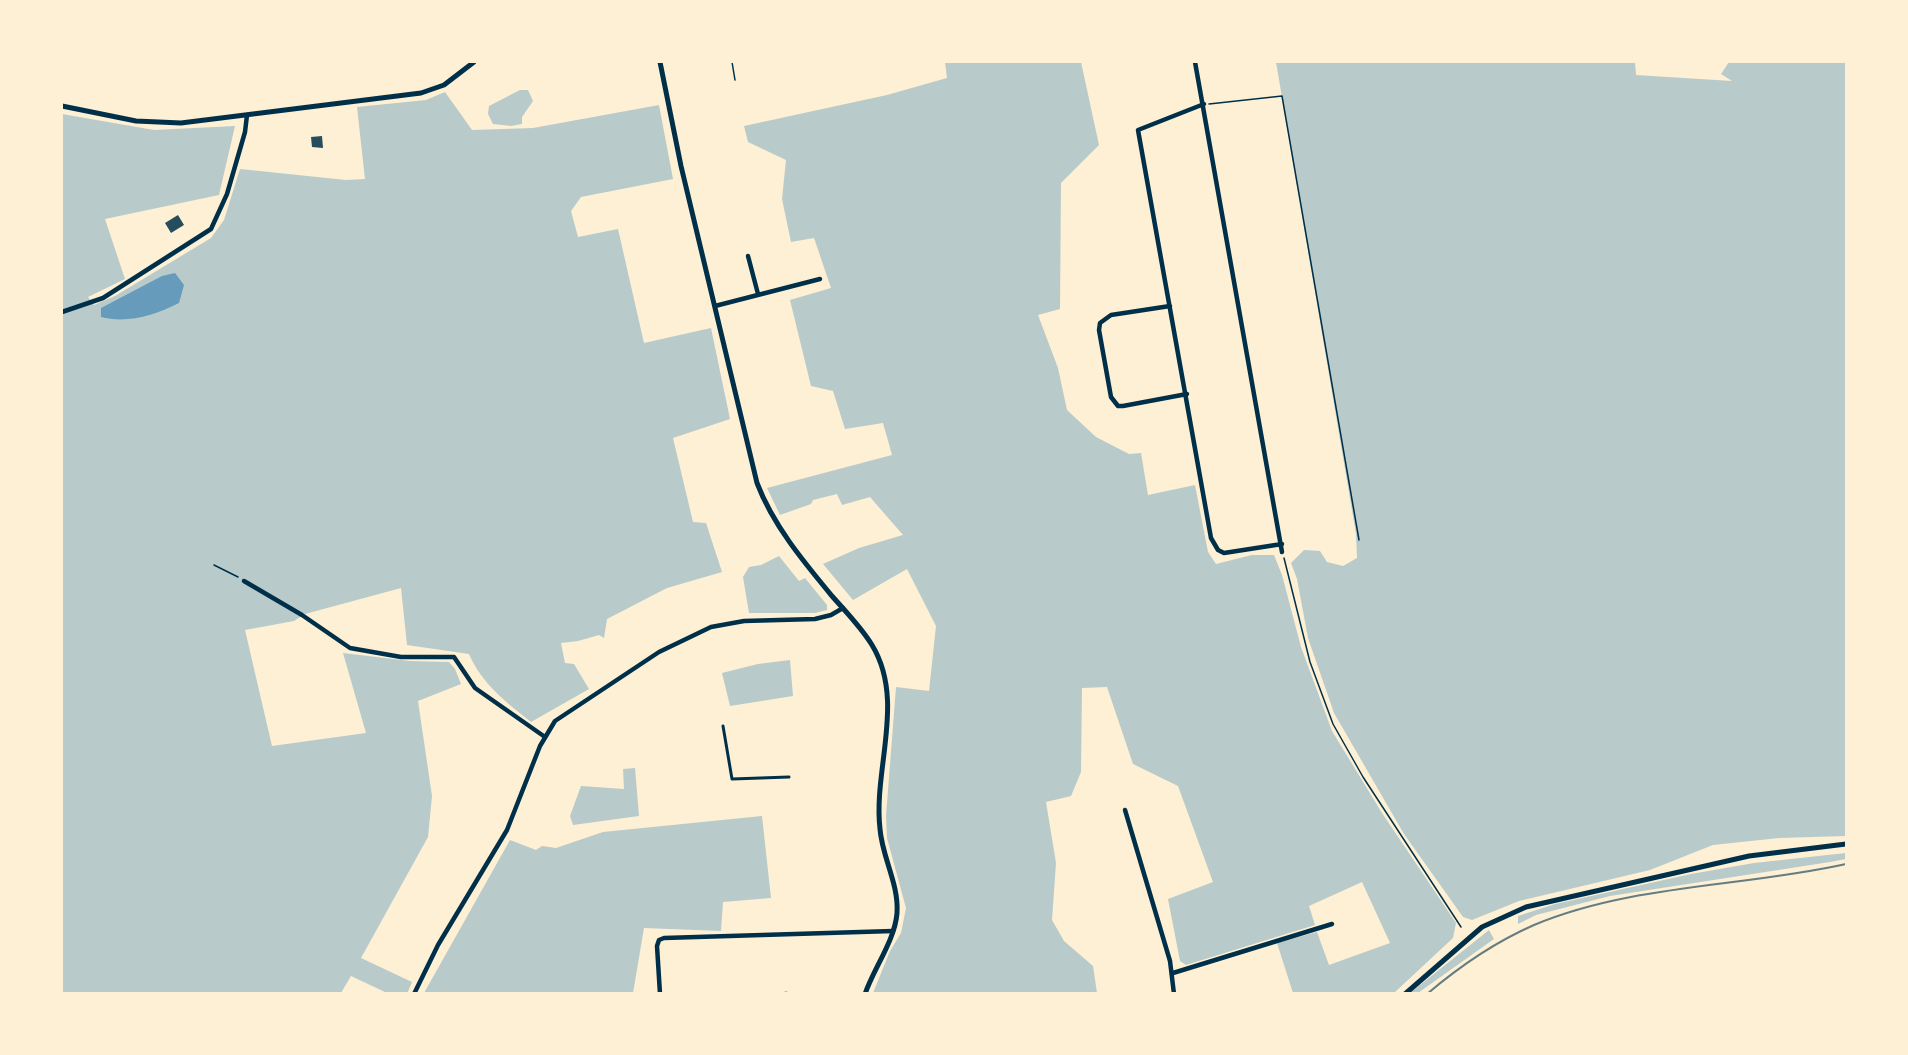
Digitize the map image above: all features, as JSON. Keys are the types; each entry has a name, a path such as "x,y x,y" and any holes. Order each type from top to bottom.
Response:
{"street":[{"path":"62,106 158,124 247,116 425,92 448,82 474,62"},
{"path":"660,62 681,166 751,464 765,504 812,572 873,646 885,684 887,720 879,818 881,838 896,900 892,931 865,993 859,993"},
{"path":"1195,62 1282,552"},
{"path":"1204,104 1138,130 1214,545 1224,553 1282,544"},
{"path":"62,312 103,298 211,229 227,194 245,132 247,116"},
{"path":"748,256 758,294"},
{"path":"715,306 820,279"},
{"path":"1170,306 1112,315 1100,323 1099,330 1111,397 1113,402 1123,406 1186,394"},
{"path":"244,580 302,615 350,648 401,657 454,657 475,688 545,737"},
{"path":"414,993 438,945 507,830 545,737 555,721 574,706 659,652 698,633 744,621 815,619 831,615 843,608"},
{"path":"723,726 732,779 789,777"},
{"path":"1125,810 1173,973 1174,993"},
{"path":"1405,993 1482,927 1526,907 1749,856 1846,844"},
{"path":"1173,973 1332,924"},
{"path":"660,993 657,946 659,940 664,938 892,931"}],"path":[{"path":"732,62 735,80"},
{"path":"1204,104 1282,96 1359,540"},
{"path":"1282,552 1313,672 1333,724 1363,777 1461,927"},
{"path":"214,565 244,580"}],"shaded area":[{"path":"945,62 1081,62 1099,145 1061,183 1060,309 1038,315 1058,368 1067,410 1096,437 1129,454 1141,453 1148,495 1195,485 1208,552 1216,564 1252,555 1274,555 1282,575 1301,647 1332,731 1382,813 1456,923 1453,938 1394,993 1293,993 1277,943 1317,932 1329,965 1390,943 1362,882 1309,906 1315,925 1186,965 1180,961 1168,899 1213,882 1178,786 1133,764 1107,687 1082,688 1081,772 1071,796 1046,802 1056,863 1052,920 1064,941 1093,966 1097,993 873,993 890,951 901,933 906,908 887,838 886,816 896,687 929,691 936,626 907,569 853,600 823,564 859,548 903,535 870,497 842,505 837,494 813,500 811,504 780,515 767,488 892,455 883,423 845,429 833,391 811,386 790,300 831,288 814,238 791,242 782,199 786,160 748,142 744,126 887,95 947,78"},
{"path":"1276,62 1635,62 1636,75 1732,81 1721,74 1729,62 1846,62 1846,836 1779,838 1713,845 1650,870 1519,901 1472,920 1463,917 1404,834 1334,713 1308,638 1297,579 1291,563 1304,550 1320,551 1327,562 1343,566 1357,558 1356,534"},
{"path":"520,90 528,90 533,101 522,117 522,124 511,126 493,124 488,114 489,106"},
{"path":"445,92 472,130 533,128 659,105 673,179 581,197 571,211 578,237 618,229 644,343 711,328 730,419 673,438 693,522 706,523 722,572 667,588 607,619 604,638 599,635 561,643 565,663 574,664 589,689 531,722 504,700 488,683 474,665 469,654 407,645 401,588 305,614 294,621 245,630 272,746 366,733 343,653 410,661 449,662 455,669 461,684 418,701 432,796 428,837 361,958 412,982 407,994 387,993 351,976 341,993 62,994 62,114 154,130 235,126 219,195 105,219 125,279 88,297 94,305 115,296 211,238 224,220 240,169 346,180 365,179 357,107 426,100"},
{"path":"779,556 799,581 805,578 827,605 827,610 815,613 749,613 743,577 749,567 761,565"},
{"path":"790,660 793,696 730,706 722,673 758,664"},
{"path":"635,768 639,816 573,825 570,816 581,786 624,789 623,769"},
{"path":"762,816 771,898 723,902 721,931 644,928 633,993 424,993 510,840 536,850 542,846 556,848 603,832"},
{"path":"1846,853 1846,859 1830,862 1610,896 1536,915 1518,924 1518,916 1555,904 1691,874 1754,863"},
{"path":"1489,930 1494,939 1418,993 1410,993"}],"water":[{"path":"175,273 184,285 179,303 131,319 101,317 101,308 162,276"}],"building":[{"path":"322,136 323,148 312,147 311,137"},
{"path":"178,215 184,225 171,233 165,223"}],"railway":[{"path":"1427,994 1465,964 1505,939 1534,925 1571,912 1610,901 1649,894 1807,872 1846,864"}]}
